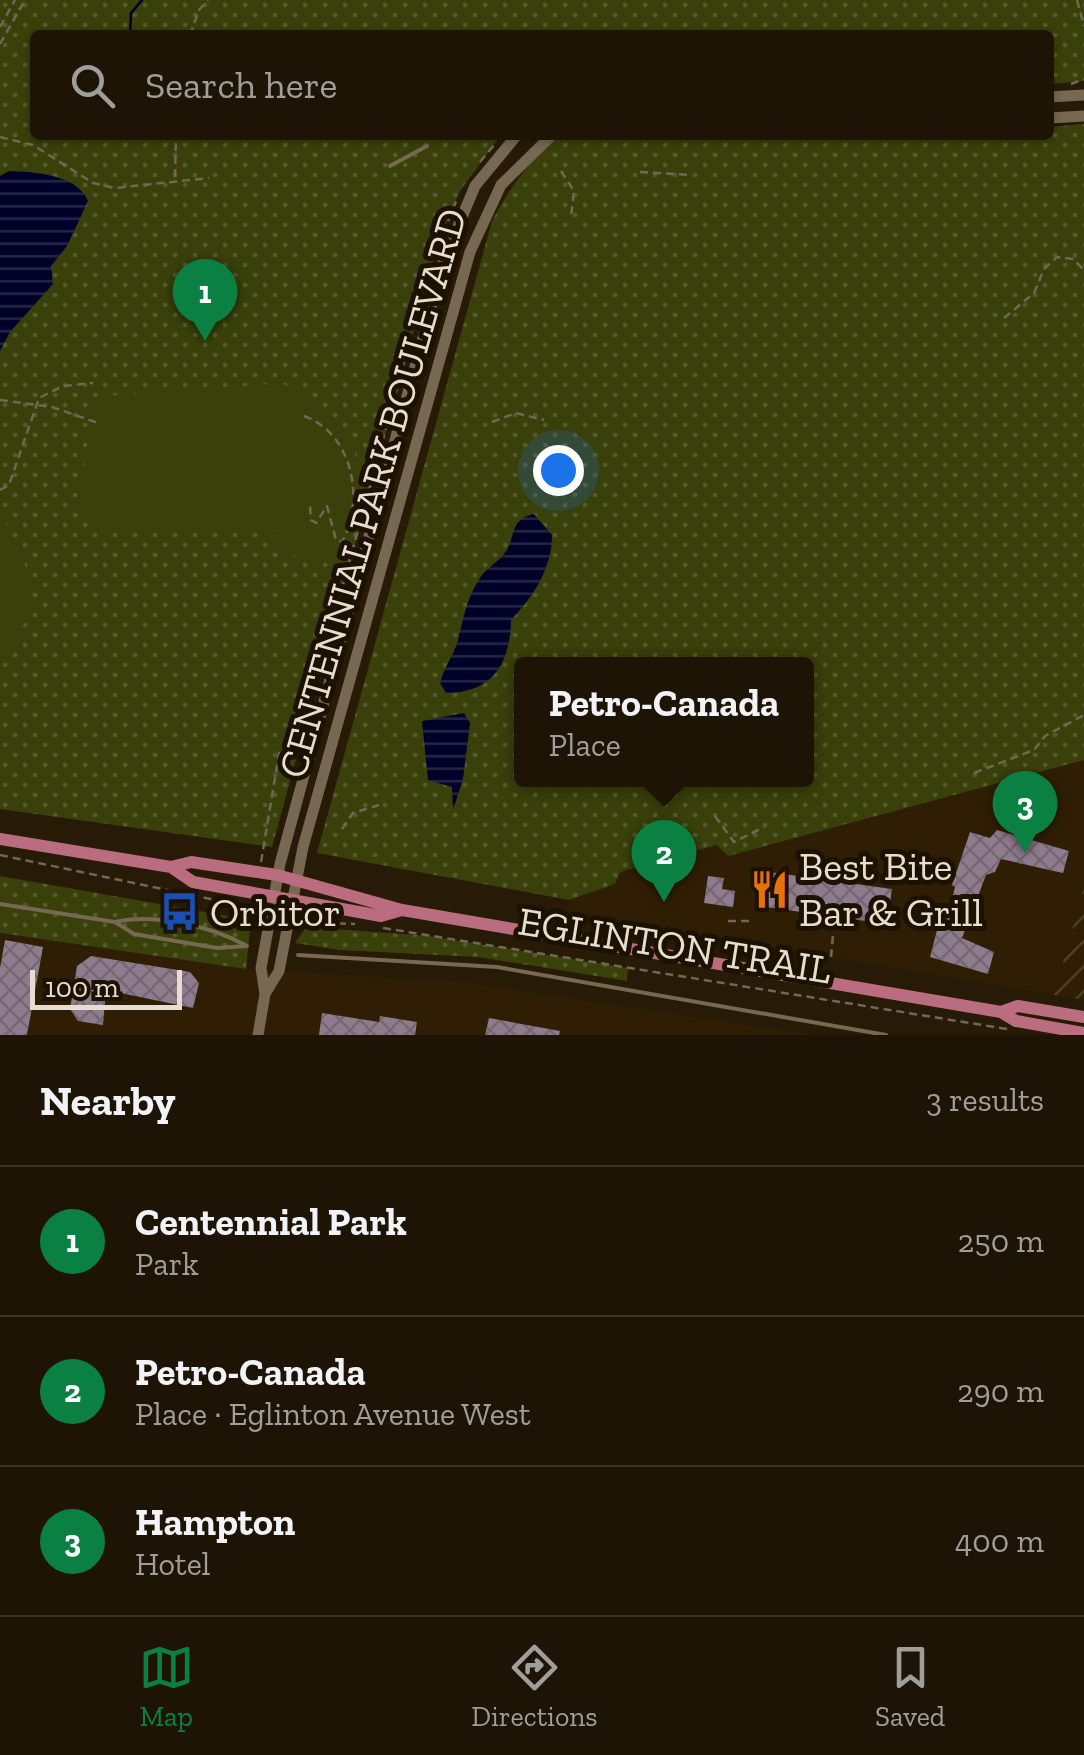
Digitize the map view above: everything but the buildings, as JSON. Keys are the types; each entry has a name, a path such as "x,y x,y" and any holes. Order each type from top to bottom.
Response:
{"main road":[{"path":"0,839 171,867 192,862 295,890 1001,1012 1016,1021 1084,1032"},
{"path":"171,867 193,882 275,886 381,916 402,910"},
{"path":"1001,1012 1018,1006 1084,1018"}],"street":[{"path":"1054,97 1084,95"},
{"path":"1054,118 1084,116"},
{"name":"CENTENNIAL PARK BOULEVARD","path":"265,994 261,968 275,886 455,224 489,154 510,140"},
{"name":"CENTENNIAL PARK BOULEVARD","path":"265,994 279,971 295,890 481,219 513,170 546,140"},
{"path":"404,407 425,412"},
{"path":"258,1035 265,994"}],"lane":[{"path":"390,166 426,146"},
{"path":"0,904 115,922 135,918 225,934 246,946 216,948 134,934 115,922"},
{"path":"298,955 497,967 886,1035"}],"path":[{"path":"0,27 15,0"},
{"path":"0,44 25,0"},
{"path":"192,30 199,10 208,0"},
{"path":"1078,0 1084,26"},
{"path":"1062,86 1084,79"},
{"path":"0,137 33,145 93,183 115,188 175,178 209,178"},
{"path":"175,178 176,140"},
{"path":"561,170 574,191 571,217"},
{"path":"640,172 690,176"},
{"path":"1004,318 1034,293 1044,270 1057,258 1073,259 1084,270"},
{"path":"0,490 9,485 39,398 63,386 93,383"},
{"path":"261,862 279,754 305,710 316,678 395,394"},
{"path":"0,400 36,408 52,407 101,424"},
{"path":"492,422 516,413 544,420"},
{"path":"304,416 330,429 346,458 352,509 342,542 336,540 328,506 316,523 311,520 310,506"},
{"path":"974,773 1034,750 1046,736 1084,715"},
{"path":"342,829 353,813 380,804"},
{"path":"716,816 734,842 764,827"},
{"path":"0,856 220,901 256,915"},
{"path":"728,920 749,921"},
{"path":"302,921 363,925"},
{"name":"EGLINTON TRAIL","path":"382,928 1015,1031"},
{"path":"830,956 833,935"}],"shaded area":[{"path":"1084,760 1084,887 1054,995 565,913 569,900 615,884 620,872 718,845 728,855"},
{"path":"1084,887 1084,1000 1054,995"},
{"path":"0,933 246,969 466,982 815,1035 0,1035"}],"green space":[{"path":"0,0 1084,0 1084,81 1054,84 1054,30 30,30 30,140 497,140 460,191 438,242 272,847 0,809"},
{"path":"1084,124 1084,760 728,856 717,845 620,872 615,884 569,900 317,853 492,221 514,185 555,140 1054,140 1054,127"},
{"path":"282,383 335,422 355,452 359,493 355,518 345,549 330,563 289,555 269,530 107,530 77,511 95,397"},
{"path":"0,515 20,552 30,588 24,623 0,660"},
{"path":"0,876 251,920 246,969 0,933"},
{"path":"306,927 429,936 628,968 627,981 478,957 340,950 295,943"}],"water":[{"path":"9,171 65,180 75,185 88,201 67,246 51,266 53,284 10,332 0,351 0,176"},
{"path":"534,514 552,535 549,559 534,591 511,620 502,662 496,673 476,688 446,693 440,683 473,591 482,575 508,548 520,520"},
{"path":"464,713 470,723 463,779 453,810 452,787 428,780 422,721"}],"waterway":[{"path":"130,30 131,13 142,0"}],"place":[{"name":"Centennial Park","path":"205,341"},
{"name":"Hampton","path":"1025,853"},
{"name":"Best Bite Bar & Grill","path":"769,889"},
{"name":"Petro-Canada","path":"664,902"},
{"name":"Orbitor","path":"180,912"}]}
